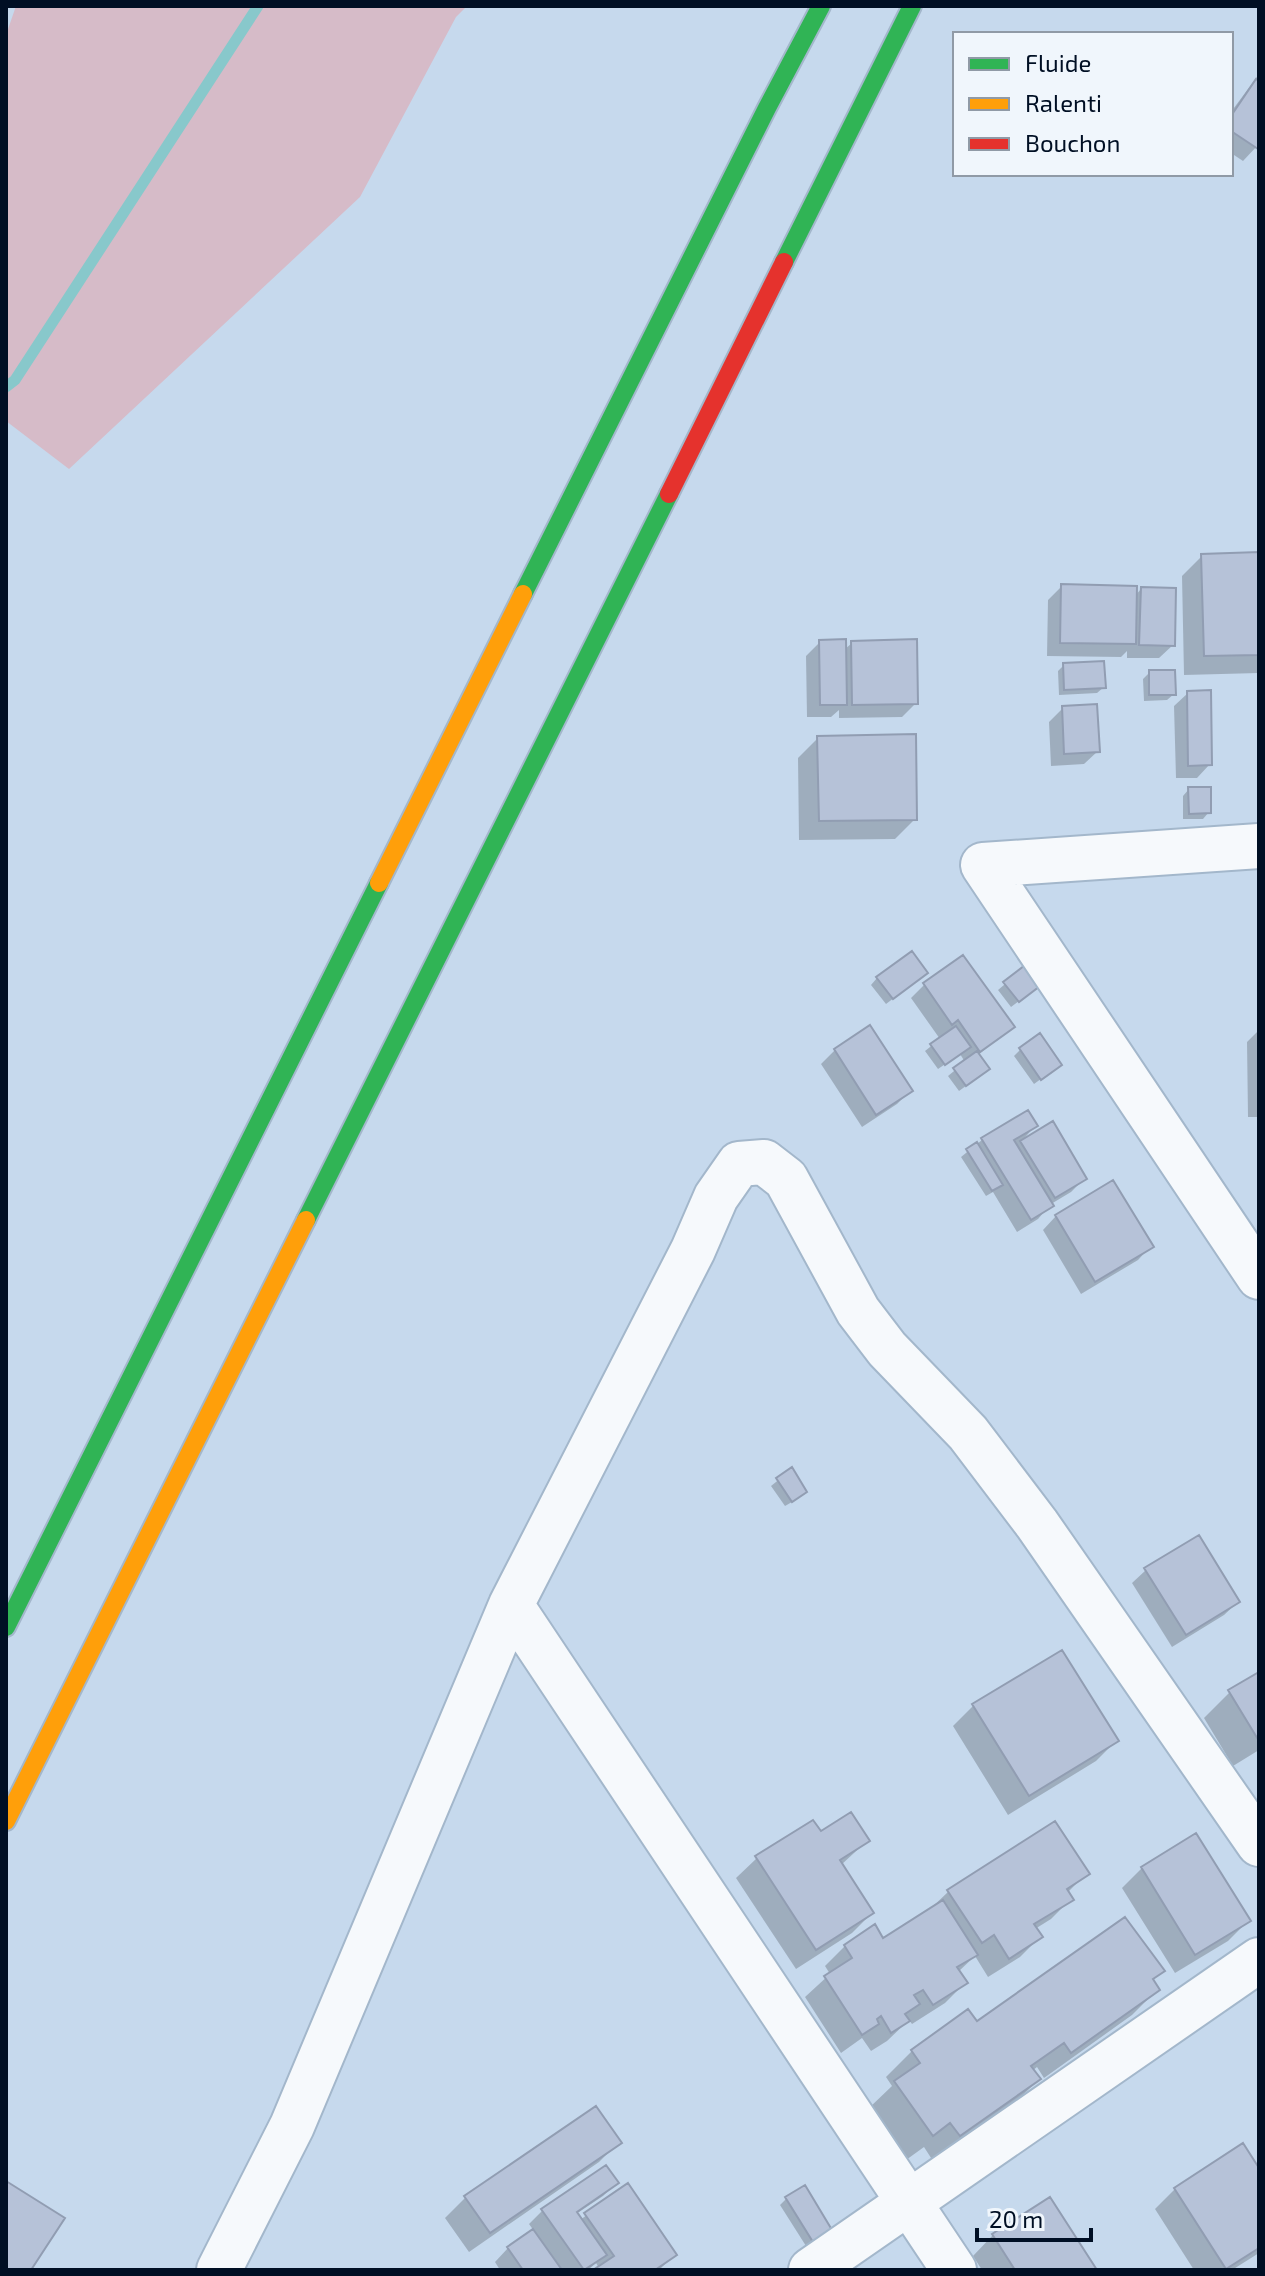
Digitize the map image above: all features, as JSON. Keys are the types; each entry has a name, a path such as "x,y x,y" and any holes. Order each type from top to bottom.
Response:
{"main road":[{"path":"6,1627 821,6"},
{"path":"6,1821 912,6"}],"street":[{"path":"1259,846 983,865 1259,1277"},
{"path":"219,2270 292,2126 511,1605 693,1250 716,1197 739,1164 764,1162 786,1179 858,1311 887,1349 968,1433 1037,1524 1259,1844"},
{"path":"511,1605 954,2270"},
{"path":"811,2270 1259,1960"}],"shaded area":[{"path":"16,6 467,6 456,17 360,197 69,469 6,421 6,35"}],"building":[{"path":"1256,79 1259,81 1258,149 1233,132 1233,113"},
{"path":"1259,552 1259,655 1204,656 1201,554"},
{"path":"1061,584 1137,586 1136,644 1060,643"},
{"path":"1141,587 1176,588 1175,646 1139,645"},
{"path":"846,639 847,705 820,705 819,640"},
{"path":"917,639 918,704 852,705 851,641"},
{"path":"1104,661 1106,688 1064,690 1063,663"},
{"path":"1149,670 1175,670 1176,695 1149,695"},
{"path":"1211,690 1212,765 1188,766 1187,691"},
{"path":"1097,704 1100,752 1064,754 1062,706"},
{"path":"916,734 917,820 819,821 817,736"},
{"path":"1188,787 1211,787 1211,813 1189,814"},
{"path":"912,951 928,973 893,999 876,977"},
{"path":"963,955 1015,1027 980,1052 958,1020 952,1025 923,983"},
{"path":"1024,966 1040,986 1019,1002 1003,982"},
{"path":"870,1025 913,1091 876,1115 834,1049"},
{"path":"956,1026 971,1047 945,1065 930,1044"},
{"path":"1040,1033 1062,1065 1041,1080 1019,1048"},
{"path":"977,1051 990,1069 966,1086 953,1068"},
{"path":"1028,1110 1038,1126 1014,1140 1054,1206 1031,1220 981,1138"},
{"path":"1053,1121 1087,1179 1055,1198 1020,1141"},
{"path":"977,1142 1003,1185 992,1191 966,1149"},
{"path":"1113,1180 1154,1247 1095,1282 1055,1215"},
{"path":"792,1467 807,1492 792,1502 776,1478"},
{"path":"1199,1535 1240,1602 1186,1635 1144,1568"},
{"path":"1062,1650 1119,1741 1029,1796 972,1704"},
{"path":"1259,1672 1259,1741 1228,1690"},
{"path":"851,1812 870,1841 840,1860 874,1913 816,1950 755,1856 813,1820 821,1831"},
{"path":"1055,1821 1090,1874 1067,1889 1074,1900 1034,1924 1043,1937 1009,1959 994,1935 982,1943 947,1890"},
{"path":"1196,1833 1251,1921 1195,1955 1141,1867"},
{"path":"943,1900 978,1955 957,1967 968,1983 933,2005 923,1990 914,1995 920,2004 905,2014 910,2021 891,2033 881,2016 877,2019 879,2024 862,2035 824,1976 852,1958 844,1945 875,1924 883,1938"},
{"path":"1125,1917 1165,1971 1153,1979 1160,1990 1071,2053 1064,2043 1031,2066 1041,2079 960,2136 950,2123 933,2136 894,2081 920,2063 911,2050 968,2009 977,2021"},
{"path":"596,2106 622,2143 490,2233 464,2196"},
{"path":"1243,2143 1259,2168 1259,2248 1226,2269 1174,2188"},
{"path":"606,2165 619,2183 577,2212 607,2255 584,2270 541,2209"},
{"path":"6,2181 65,2218 31,2270 6,2270"},
{"path":"628,2183 677,2255 655,2270 593,2270 614,2256 584,2213"},
{"path":"805,2185 832,2230 813,2242 785,2197"},
{"path":"1050,2197 1097,2270 1015,2270 992,2234"},
{"path":"533,2229 562,2270 523,2270 507,2247"}],"waterway":[{"path":"6,387 15,380 258,6"}],"traffic: fast":[{"path":"523,594 821,6"},
{"path":"784,262 912,6"},
{"path":"306,1220 669,494"},
{"path":"6,1627 379,883"}],"traffic: slow":[{"path":"379,883 523,594"},
{"path":"6,1821 306,1220"}],"traffic: jam":[{"path":"669,494 784,262"}]}
